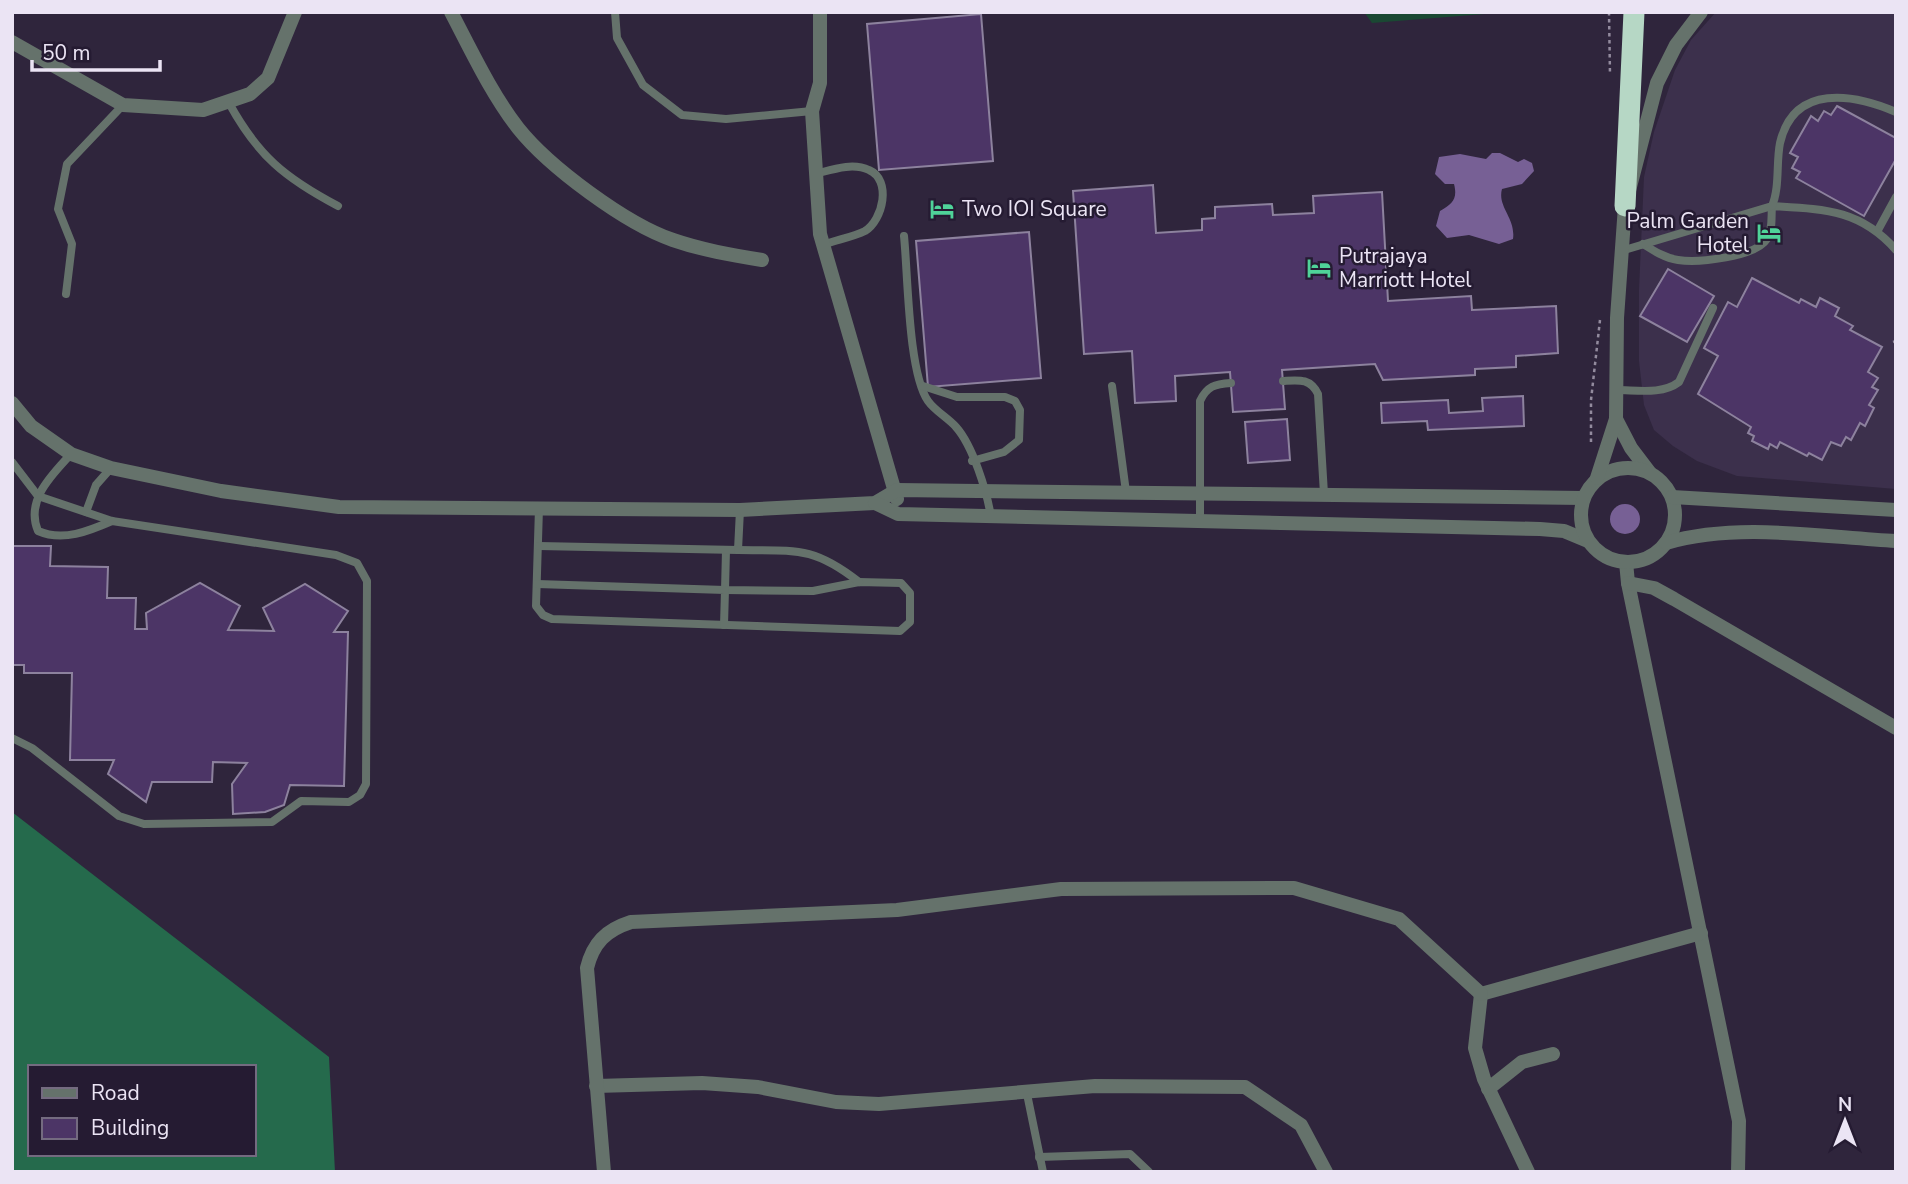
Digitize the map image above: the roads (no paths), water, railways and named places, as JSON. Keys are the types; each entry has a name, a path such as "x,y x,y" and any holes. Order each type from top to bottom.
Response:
{"highway":[{"path":"1625,206 1634,18"}],"street":[{"path":"12,42 123,104 167,110 203,110 250,94 268,78 295,12"},
{"path":"451,12 495,96 519,130 558,170 604,203 670,239 720,254 762,260"},
{"path":"820,12 820,83 812,111 814,174 823,245 897,490 898,514"},
{"path":"1588,541 1580,512 1583,498 1597,478 1616,419 1625,206 1657,83 1676,45 1701,12"},
{"path":"12,403 31,426 71,454 111,468 221,491 339,507 740,510 875,503 897,490 1583,498"},
{"path":"1616,419 1631,448 1650,473 1667,487 1672,497 1675,520 1666,543"},
{"path":"1597,478 1615,469 1633,467 1650,473"},
{"path":"1672,497 1896,510"},
{"path":"875,503 898,514 1540,529 1563,531 1588,541 1598,552 1626,562 1648,557 1666,543 1708,534 1896,541"},
{"path":"1626,562 1628,583 1739,1121 1738,1172"},
{"path":"1628,583 1654,588 1896,728"},
{"path":"604,1172 587,968 592,951 601,938 615,927 631,922 897,909 1061,889 1294,888 1399,919 1481,994"},
{"path":"1481,994 1701,933"},
{"path":"1481,994 1475,1048 1488,1089 1528,1172"},
{"path":"1488,1089 1522,1062 1553,1054"},
{"path":"596,1086 702,1083 758,1087 836,1102 879,1104 1026,1089 1095,1086 1245,1087 1301,1125 1326,1172"}],"lane":[{"path":"615,12 617,38 643,85 682,115 726,119 812,111"},
{"path":"1643,244 1678,260 1730,256 1755,250 1766,241 1771,231 1781,140 1797,112 1812,103 1847,96 1866,99 1896,112"},
{"path":"229,103 244,130 272,165 338,206"},
{"path":"66,294 72,244 58,209 67,164 123,104"},
{"path":"814,174 853,166 869,170 878,176 883,189 876,220 866,230 823,245"},
{"path":"1878,230 1896,197"},
{"path":"1621,251 1772,206 1839,213 1878,230 1896,250"},
{"path":"904,236 916,365 928,400 957,428 968,446 972,461 987,490 991,517"},
{"path":"1616,390 1659,390 1671,388 1679,382 1713,308"},
{"path":"1283,381 1303,380 1313,384 1318,394 1324,494"},
{"path":"1200,520 1200,401 1206,389 1215,384 1231,383"},
{"path":"923,386 957,397 1005,397 1015,401 1020,410 1019,440 1004,452 972,461"},
{"path":"1112,386 1126,492"},
{"path":"71,454 38,496 34,520 38,531 48,535 79,535 112,521"},
{"path":"12,461 38,496 112,521 336,555 357,563 367,581 366,784 360,795 349,802 300,802 272,822 144,824 119,816 32,748 12,737"},
{"path":"86,512 96,485 111,468"},
{"path":"537,584 813,591 859,582 901,583 907,587 910,603 907,628 901,631 552,619 543,615 536,606 539,508"},
{"path":"738,550 740,510"},
{"path":"538,546 809,551 859,582"},
{"path":"724,625 726,550"},
{"path":"1026,1089 1043,1172"},
{"path":"1039,1157 1130,1154 1149,1172"}],"place":[{"name":"Two IOI Square","path":"942,209"},
{"name":"Palm Garden Hotel","path":"1769,233"},
{"name":"Putrajaya Marriott Hotel","path":"1319,268"}]}
